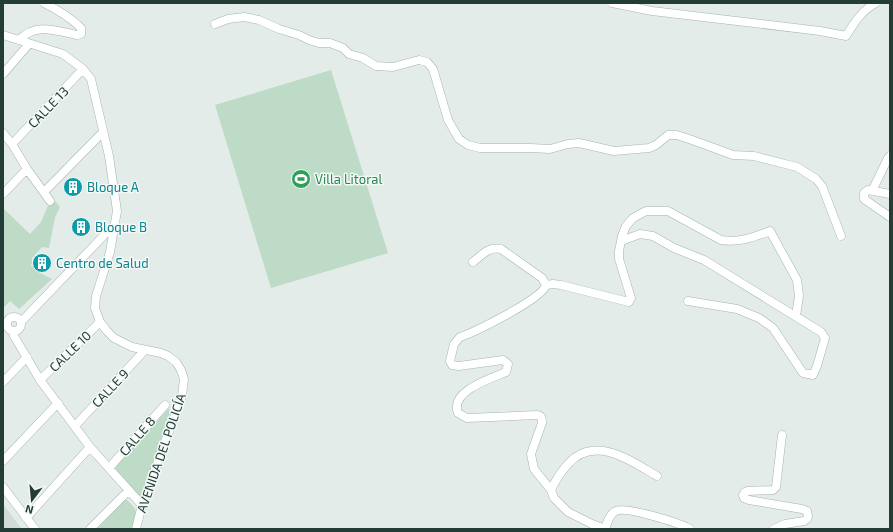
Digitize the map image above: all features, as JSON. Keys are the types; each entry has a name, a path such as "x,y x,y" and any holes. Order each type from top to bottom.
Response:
{"street":[{"path":"19,40 25,33 38,29 47,29 77,36 81,34 81,28 72,19 64,13 44,3"},
{"path":"612,3 652,11 820,31 846,36 852,25 866,8 876,3"},
{"path":"215,24 228,19 244,17 259,20 279,29 299,34 309,40 319,43 330,43 343,48 349,54 363,58 376,66 393,67 419,60 427,62 433,69 448,120 459,139 468,145 480,148 550,149 568,144 580,143 614,151 649,148 656,145 668,135 677,135 733,155 754,156 797,167 816,179 822,186 841,236"},
{"name":"AVENIDA DEL POLICÍA","path":"3,35 64,54 83,69 91,78 109,156 117,211 110,252 96,296 95,308 100,322 107,332 114,338 132,347 168,356 176,362 184,379 182,396 142,505 136,529"},
{"path":"3,74 29,44"},
{"name":"CALLE 13","path":"12,144 83,69"},
{"path":"3,133 50,201"},
{"path":"44,192 100,135 103,134"},
{"path":"872,191 890,156"},
{"path":"3,194 27,169"},
{"path":"890,194 868,190 864,193 864,199 890,217"},
{"path":"546,285 561,285 629,302 631,298 630,291 619,259 621,241 626,226 633,218 646,211 668,210 715,237 730,242 750,239 770,231 797,280 799,296 796,316"},
{"path":"21,322 13,317 6,317 7,327 9,330 13,331 19,329 21,322 110,229 114,228"},
{"path":"621,241 640,234 653,236 674,248 704,260 752,291 821,332 825,338 813,375 803,373 772,328 759,318 737,310 688,301"},
{"path":"97,244 110,252"},
{"path":"474,262 488,250 494,248 501,249 542,278 546,285 546,289 505,316 460,337 454,344 450,361 452,364 459,366 503,360 507,362 508,368 506,372 478,383 463,395 457,402 456,410 460,416 467,418 540,416 542,423 531,454 534,469 551,490 554,498 568,512 592,524 605,529 612,514 615,511 620,510 640,513 682,524 690,529"},
{"name":"CALLE 10","path":"40,380 100,322"},
{"path":"13,331 14,336 40,380 90,447 142,505"},
{"name":"CALLE 9","path":"75,426 145,350"},
{"path":"3,382 27,357"},
{"path":"3,461 58,403"},
{"name":"CALLE 8","path":"109,468 166,405"},
{"path":"774,529 784,524 804,521 808,516 807,511 749,500 744,498 743,495 747,491 774,490 776,487 782,435"},
{"path":"26,518 90,447"},
{"path":"551,490 556,477 570,462 584,453 597,450 616,454 657,476"},
{"path":"3,487 35,529"},
{"path":"90,529 129,490"}],"shaded area":[{"path":"3,504 22,529 3,529"}],"green space":[{"name":"Villa Litoral","path":"331,70 388,253 271,288 215,105"},
{"path":"50,201 55,201 60,207 55,217 49,248 42,247 32,258 31,266 37,266 40,273 52,279 19,309 10,301 3,308 3,208 30,234 41,222"},
{"path":"169,408 170,413 143,493 140,496 137,496 116,471 116,466"},
{"path":"124,500 127,500 136,510 132,529 97,529"}],"place":[{"name":"Villa Litoral","path":"301,179"},
{"name":"Bloque A","path":"73,187"},
{"name":"Bloque B","path":"81,227"},
{"name":"Centro de Salud","path":"42,263"}]}
